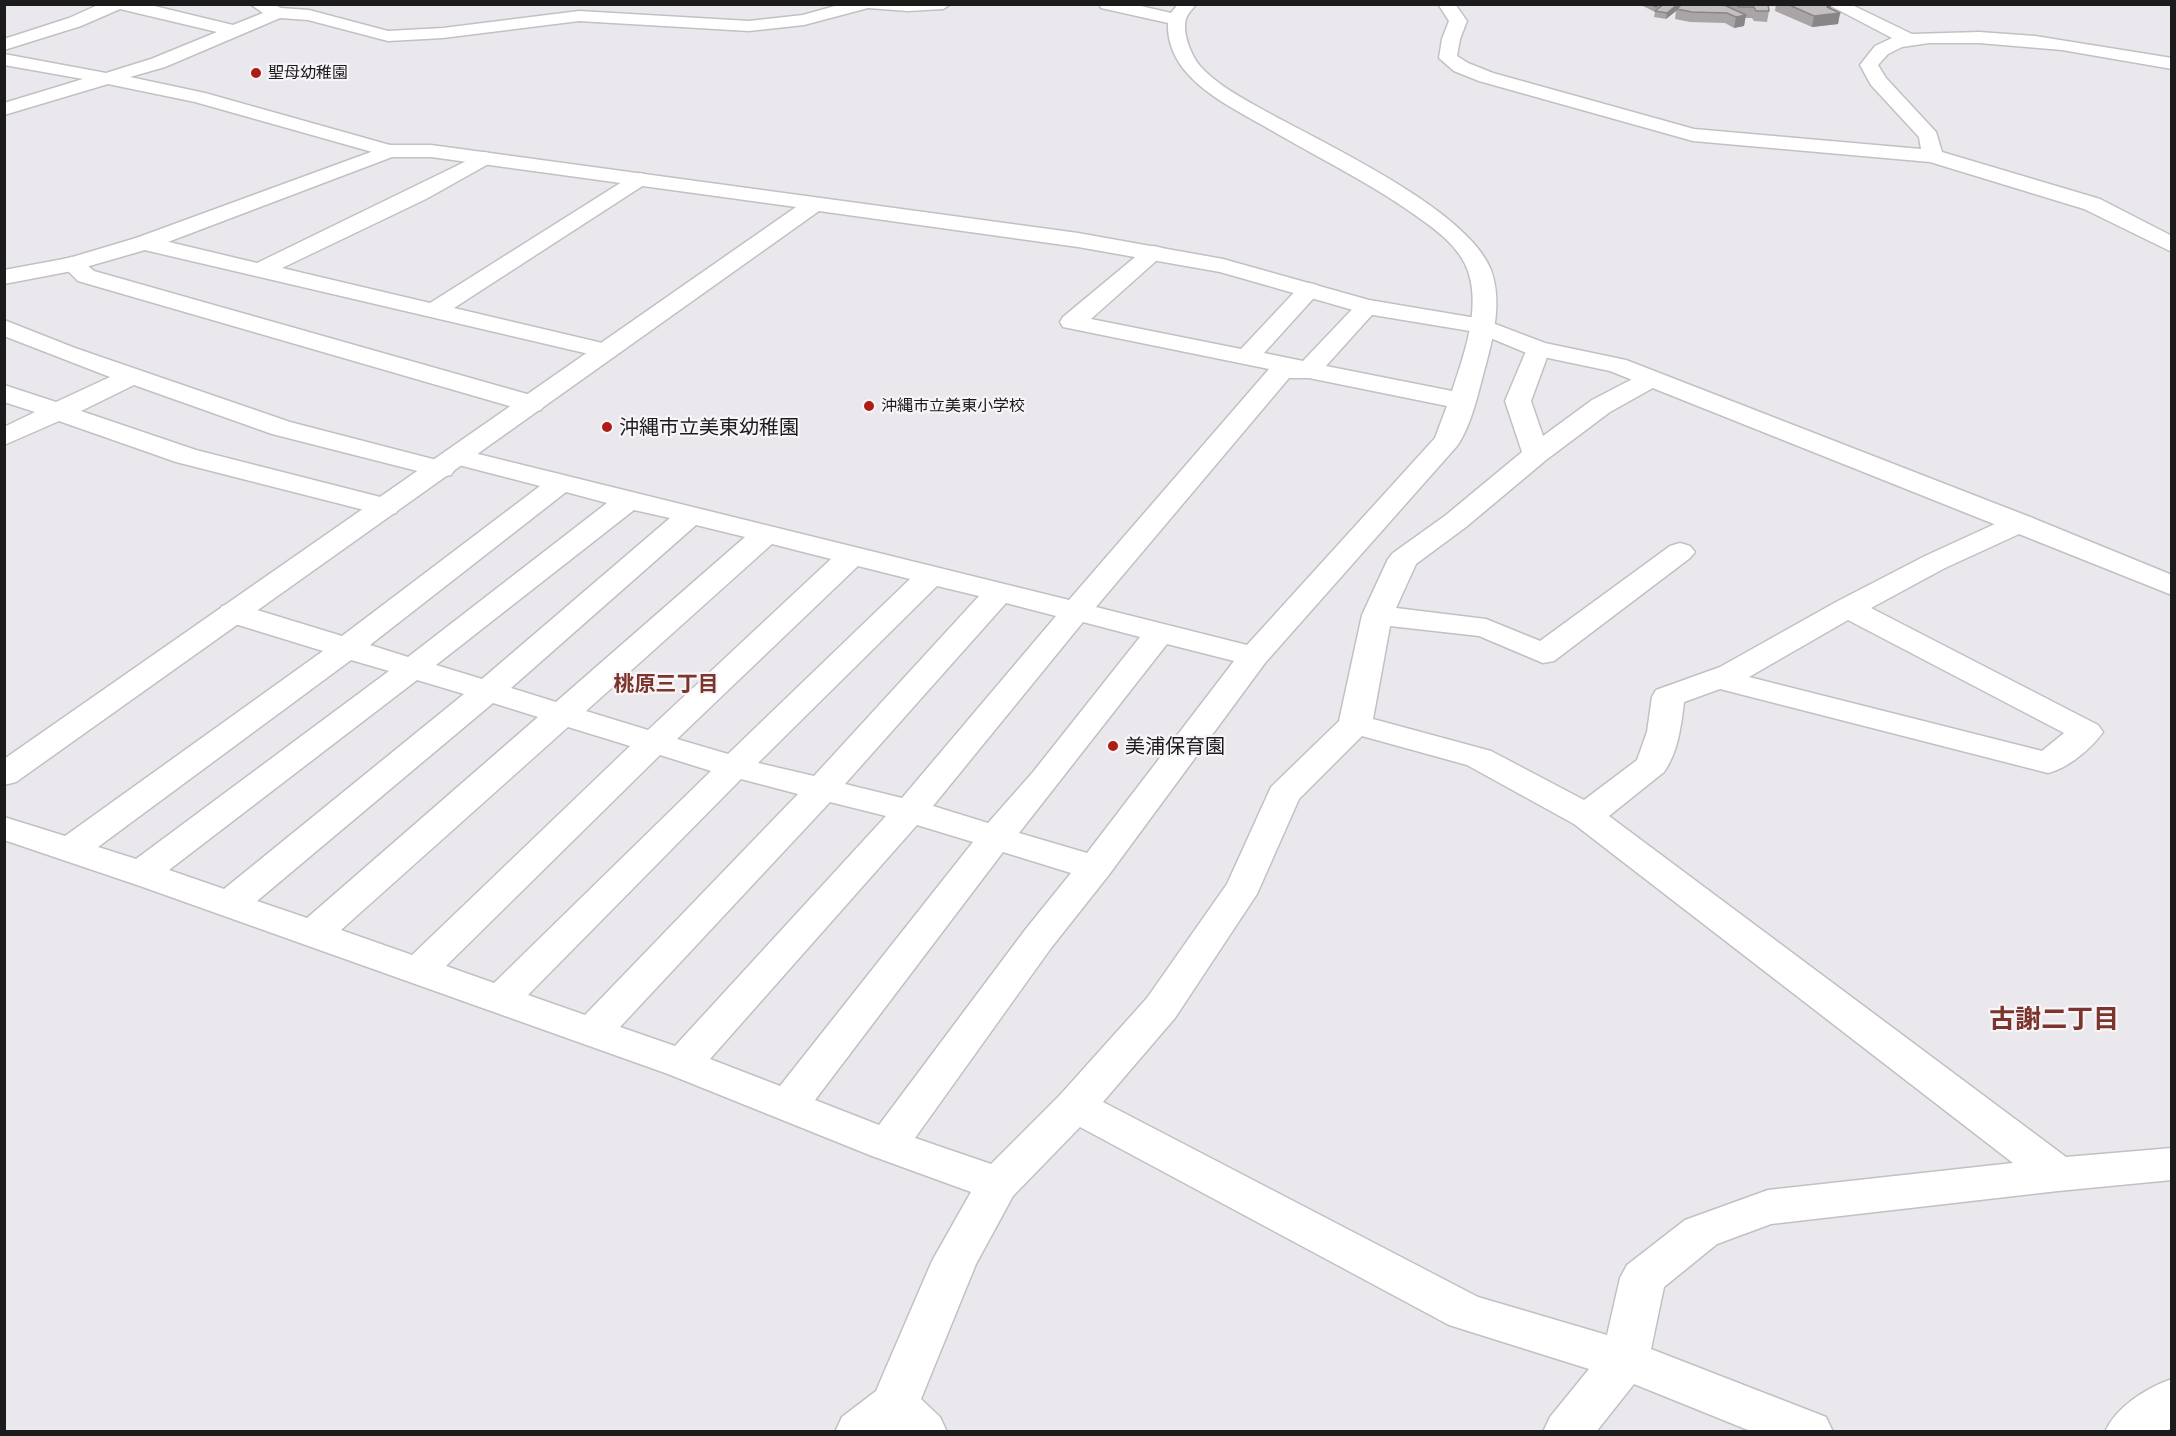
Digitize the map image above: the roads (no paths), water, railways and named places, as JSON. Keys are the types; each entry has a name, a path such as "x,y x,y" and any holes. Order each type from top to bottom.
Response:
{"street":[{"path":"4,45 116,4"},
{"path":"122,4 234,31"},
{"path":"258,4 278,13 309,15 388,36 443,33 579,16 749,26 804,20 864,4"},
{"path":"872,4 908,6 943,4"},
{"path":"887,1145 1038,939 1095,868 1254,656 1448,440 1462,401 1482,326 1485,297 1479,270 1447,230 1407,200 1247,108 1193,69 1184,56 1183,12 1107,4"},
{"path":"1446,4 1458,21 1451,39 1448,58 1461,67 1486,77 1693,135 1932,156 2092,204 2172,245"},
{"path":"1840,7 1874,4"},
{"path":"1840,7 1912,41"},
{"path":"4,109 158,63 278,13"},
{"path":"4,34 25,38"},
{"path":"1932,156 1929,136 1878,81 1869,65 1878,52 1892,44 1935,38 1988,38 2078,47 2172,64"},
{"path":"4,59 213,102 345,141 390,151 431,151 1078,240 1223,266 1367,307 1482,326 1538,349 1617,365 2020,523 2172,586"},
{"path":"4,277 72,264 144,243 390,151"},
{"path":"258,271 418,194 485,158"},
{"path":"434,311 640,179"},
{"path":"4,775 816,203"},
{"path":"144,243 606,351"},
{"path":"1154,253 1072,322 1462,401"},
{"path":"72,264 86,276 532,404"},
{"path":"1247,357 1309,290"},
{"path":"682,1064 910,812 1076,611 1282,370 1309,370 1367,307"},
{"path":"4,327 66,353 281,428 449,463 562,482 1254,656"},
{"path":"1536,454 1518,402 1538,349"},
{"path":"4,437 133,376"},
{"path":"892,1423 955,1261 998,1184 1075,1106 1161,1008 1244,886 1283,795 1355,724 1377,615 1403,559 1456,521 1536,454 1601,406 1651,379"},
{"path":"4,393 186,456 386,507"},
{"path":"70,850 347,648 562,482"},
{"path":"140,874 413,668 630,500"},
{"path":"229,905 489,690 691,514"},
{"path":"1586,816 1652,765 1664,732 1668,697 1731,674 1847,608 1935,562 2020,523"},
{"path":"313,934 766,534"},
{"path":"1377,615 1486,628 1543,654 1680,552"},
{"path":"418,971 654,742 852,555"},
{"path":"500,1000 931,575"},
{"path":"592,1032 822,789 999,592"},
{"path":"1718,679 2048,763 2086,732 1847,608"},
{"path":"233,613 734,767 910,812 1095,868"},
{"path":"788,1106 996,837 1045,779 1160,632"},
{"path":"1355,724 1479,758 1586,816 2058,1174"},
{"path":"4,828 682,1064 887,1145 998,1184"},
{"path":"1075,1106 1466,1312 1625,1360 1809,1431"},
{"path":"1567,1431 1625,1360 1643,1278 1701,1232 1768,1207 2058,1174 2172,1164"},
{"path":"2129,1431 2172,1399"}],"place":[{"name":"聖母幼稚園","path":"256,73"},
{"name":"沖縄市立美東小学校","path":"869,406"},
{"name":"沖縄市立美東幼稚園","path":"607,427"},
{"name":"美浦保育園","path":"1113,746"}],"district":[{"name":"桃原三丁目","path":"666,684"},
{"name":"古謝二丁目","path":"2054,1019"}]}
